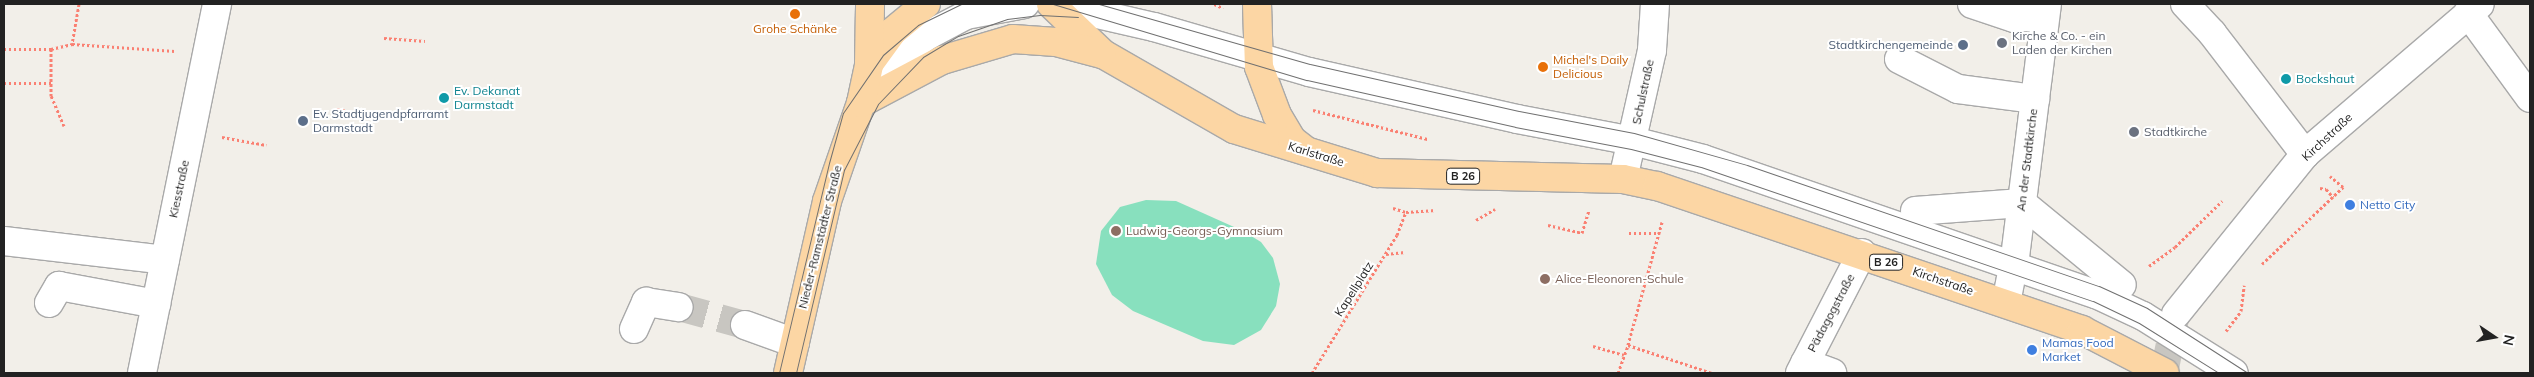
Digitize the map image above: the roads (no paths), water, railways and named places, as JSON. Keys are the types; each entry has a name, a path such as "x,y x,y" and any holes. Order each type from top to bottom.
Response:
{"main road":[{"name":"Nieder-Ramstädter Straße","path":"788,373 827,201 861,103 869,64 870,4"},
{"name":"Nieder-Ramstädter Straße","path":"869,64 892,32 926,4"},
{"name":"Karlstraße","path":"1052,4 1102,54 1234,129 1377,173 1623,179"},
{"name":"B 26","path":"1256,4 1258,59 1277,115 1292,140 1306,151"},
{"path":"861,103 942,60 1013,39 1056,42 1102,54"},
{"name":"Kirchstraße","path":"1623,179 1692,196 2006,303 2082,330 2154,367"}],"street":[{"name":"Kiesstraße","path":"142,373 217,4"},
{"name":"Nieder-Ramstädter Straße","path":"861,103 904,52 930,34 966,15 1025,4"},
{"path":"1052,4 1154,27 1258,59 1517,119 1633,141 1712,162 2015,258 2122,305 2190,344 2234,373"},
{"name":"Schulstraße","path":"1623,179 1652,50 1655,4"},
{"name":"An der Stadtkirche","path":"1972,4 2014,18 2046,10 2015,258 2006,303"},
{"path":"2185,4 2212,33 2306,154"},
{"path":"2474,8 2530,98"},
{"name":"Kirchstraße","path":"2176,314 2306,154 2474,8"},
{"path":"1899,59 1958,89 2035,99"},
{"path":"1916,211 2022,203 2122,285"},
{"path":"33,232 166,254"},
{"path":"4,241 166,254"},
{"name":"Pädagogstraße","path":"1803,368 1862,254"},
{"path":"49,303 59,286 156,304"},
{"path":"634,329 646,302 679,307"},
{"path":"746,325 795,343"},
{"path":"1803,368 1832,373"}],"tunnel":[{"path":"679,307 745,325"},
{"path":"2164,373 2176,314"}],"tram line":[{"path":"779,373 829,163 843,113 883,55 918,25 961,4"},
{"path":"1053,4 1307,80 1515,127 1631,149 1701,167 2093,301 2139,323 2219,373"},
{"path":"1099,4 1310,64 1519,111 1634,133 1747,165 2099,286 2147,308 2248,373"},
{"path":"796,373 844,170 878,104 923,57 958,36 1007,19 1040,15 1078,17"}],"place":[{"name":"Grohe Schänke","path":"795,14"},
{"name":"Kirche & Co. - ein Laden der Kirchen","path":"2002,43"},
{"name":"Stadtkirchengemeinde","path":"1963,45"},
{"name":"Michel's Daily Delicious","path":"1543,67"},
{"name":"Bockshaut","path":"2286,79"},
{"name":"Ev. Dekanat Darmstadt","path":"444,98"},
{"name":"Ev. Stadtjugendpfarramt Darmstadt","path":"303,121"},
{"name":"Stadtkirche","path":"2134,132"},
{"name":"Netto City","path":"2350,205"},
{"name":"Ludwig-Georgs-Gymnasium","path":"1116,231"},
{"name":"Alice-Eleonoren-Schule","path":"1545,279"},
{"name":"Mamas Food Market","path":"2032,350"}]}
